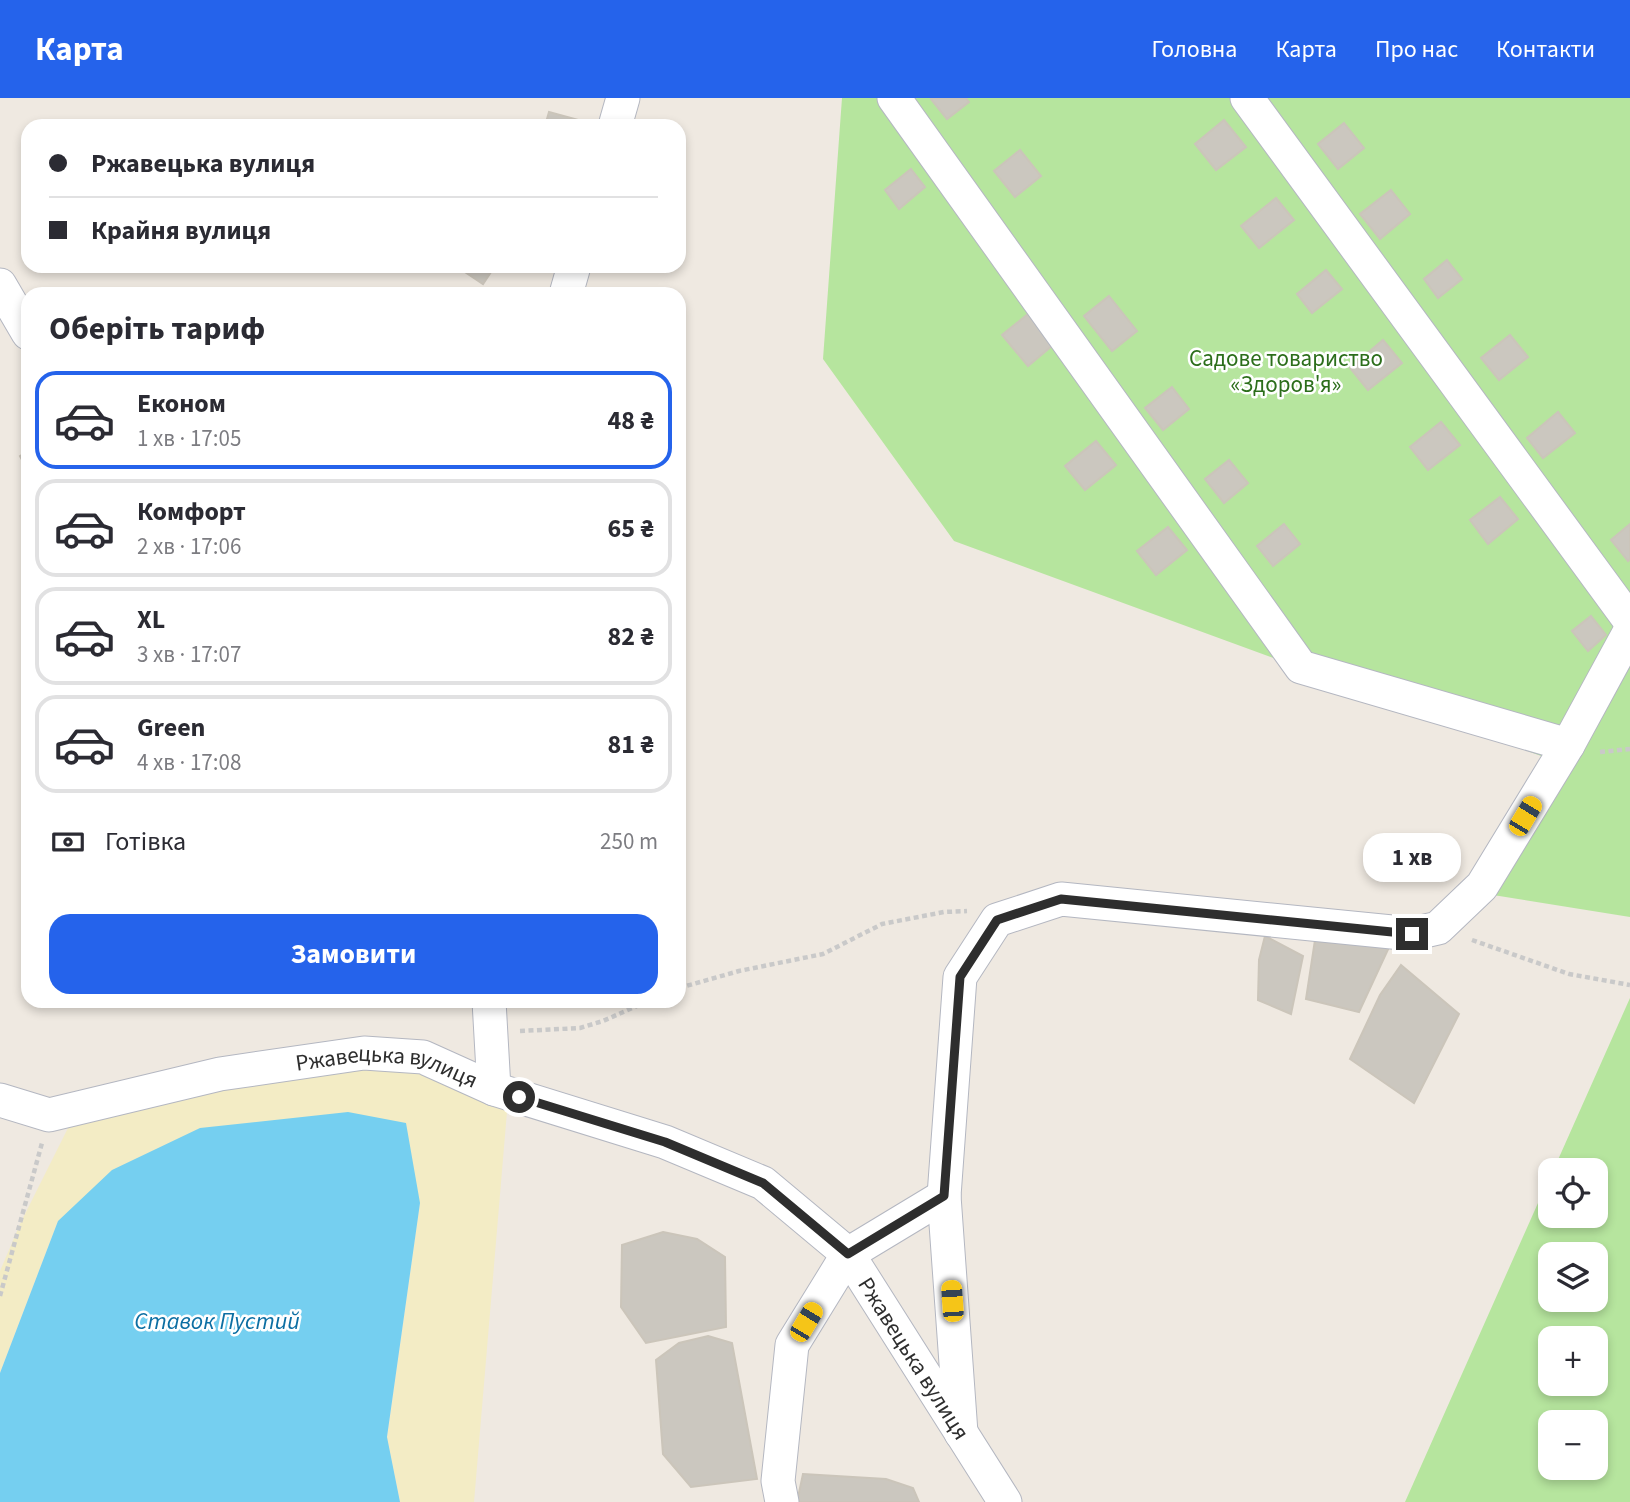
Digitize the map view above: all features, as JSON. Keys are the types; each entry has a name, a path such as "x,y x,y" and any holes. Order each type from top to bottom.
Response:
{"street":[{"path":"617,119 623,98"},
{"path":"894,98 1301,667 1568,746"},
{"path":"1247,98 1630,621"},
{"path":"0,285 21,321"},
{"path":"961,1433 944,1196 960,977 997,920 1061,899 1412,934 1438,928 1482,886 1568,746 1630,631"},
{"path":"490,1016 495,1089"},
{"name":"Ржавецька вулиця","path":"49,1115 220,1074 364,1054 423,1057 495,1089 665,1142 763,1183 848,1254 1005,1502"},
{"path":"0,1100 49,1115"},
{"path":"782,1502 778,1481 792,1345 848,1254 944,1196"}],"path":[{"path":"686,986 739,971 823,954 882,924 944,912 984,910 997,920"},
{"path":"1438,928 1569,974 1630,985"},
{"path":"490,1016 580,1028 632,1008"},
{"path":"0,1296 49,1115"}],"green space":[{"name":"Садове товариство «Здоров'я»","path":"842,98 1630,98 1630,917 1493,895 1566,765 954,541 823,359"},
{"path":"1630,998 1630,1502 1405,1502 1538,1203 1538,1228 1608,1228 1608,1158 1559,1158"}],"sand":[{"path":"423,1057 508,1100 474,1502 400,1502 387,1438 420,1203 58,1221 0,1373 0,1271 20,1224 73,1118 220,1074"}],"water":[{"name":"Ставок Пустий","path":"348,1112 406,1123 420,1203 387,1437 400,1502 0,1502 0,1373 58,1221 112,1170 200,1128"}],"building":[{"path":"966,98 969,102 947,119 931,99"},
{"path":"549,112 575,119 547,119"},
{"path":"1224,120 1246,147 1216,170 1195,144"},
{"path":"1344,123 1364,148 1338,169 1318,144"},
{"path":"1020,150 1041,176 1015,197 994,171"},
{"path":"911,169 925,187 899,209 885,190"},
{"path":"1391,190 1410,214 1380,239 1360,214"},
{"path":"1276,198 1294,220 1259,248 1241,226"},
{"path":"1447,260 1462,279 1438,298 1424,279"},
{"path":"1326,270 1342,289 1312,313 1297,294"},
{"path":"466,273 490,273 483,284"},
{"path":"1109,296 1137,331 1112,351 1084,316"},
{"path":"1028,314 1053,345 1028,366 1002,335"},
{"path":"1510,335 1528,357 1499,380 1481,358"},
{"path":"1383,340 1402,363 1368,390 1350,368"},
{"path":"1172,387 1189,409 1163,430 1145,408"},
{"path":"1558,412 1575,433 1543,458 1527,438"},
{"path":"1441,422 1460,445 1428,470 1410,447"},
{"path":"1096,441 1116,465 1085,490 1065,466"},
{"path":"1229,460 1248,483 1224,503 1205,479"},
{"path":"1500,497 1518,519 1488,544 1470,520"},
{"path":"1284,524 1300,544 1273,566 1257,546"},
{"path":"1630,524 1630,559 1628,561 1611,540"},
{"path":"1168,527 1187,550 1156,575 1137,551"},
{"path":"1591,616 1606,635 1588,651 1572,631"},
{"path":"1265,936 1303,956 1291,1014 1258,1000 1259,960"},
{"path":"1315,940 1391,943 1359,1012 1306,999"},
{"path":"1401,965 1459,1014 1414,1103 1350,1059 1380,995"},
{"path":"663,1232 697,1239 725,1257 726,1327 646,1343 621,1307 622,1245"},
{"path":"708,1336 732,1343 757,1479 691,1487 663,1454 656,1360 679,1343"},
{"path":"803,1474 886,1479 913,1488 919,1502 797,1502"}],"route":[{"path":"519,1097 665,1142 763,1183 848,1254 944,1196 960,977 997,920 1061,899 1412,934"}]}
